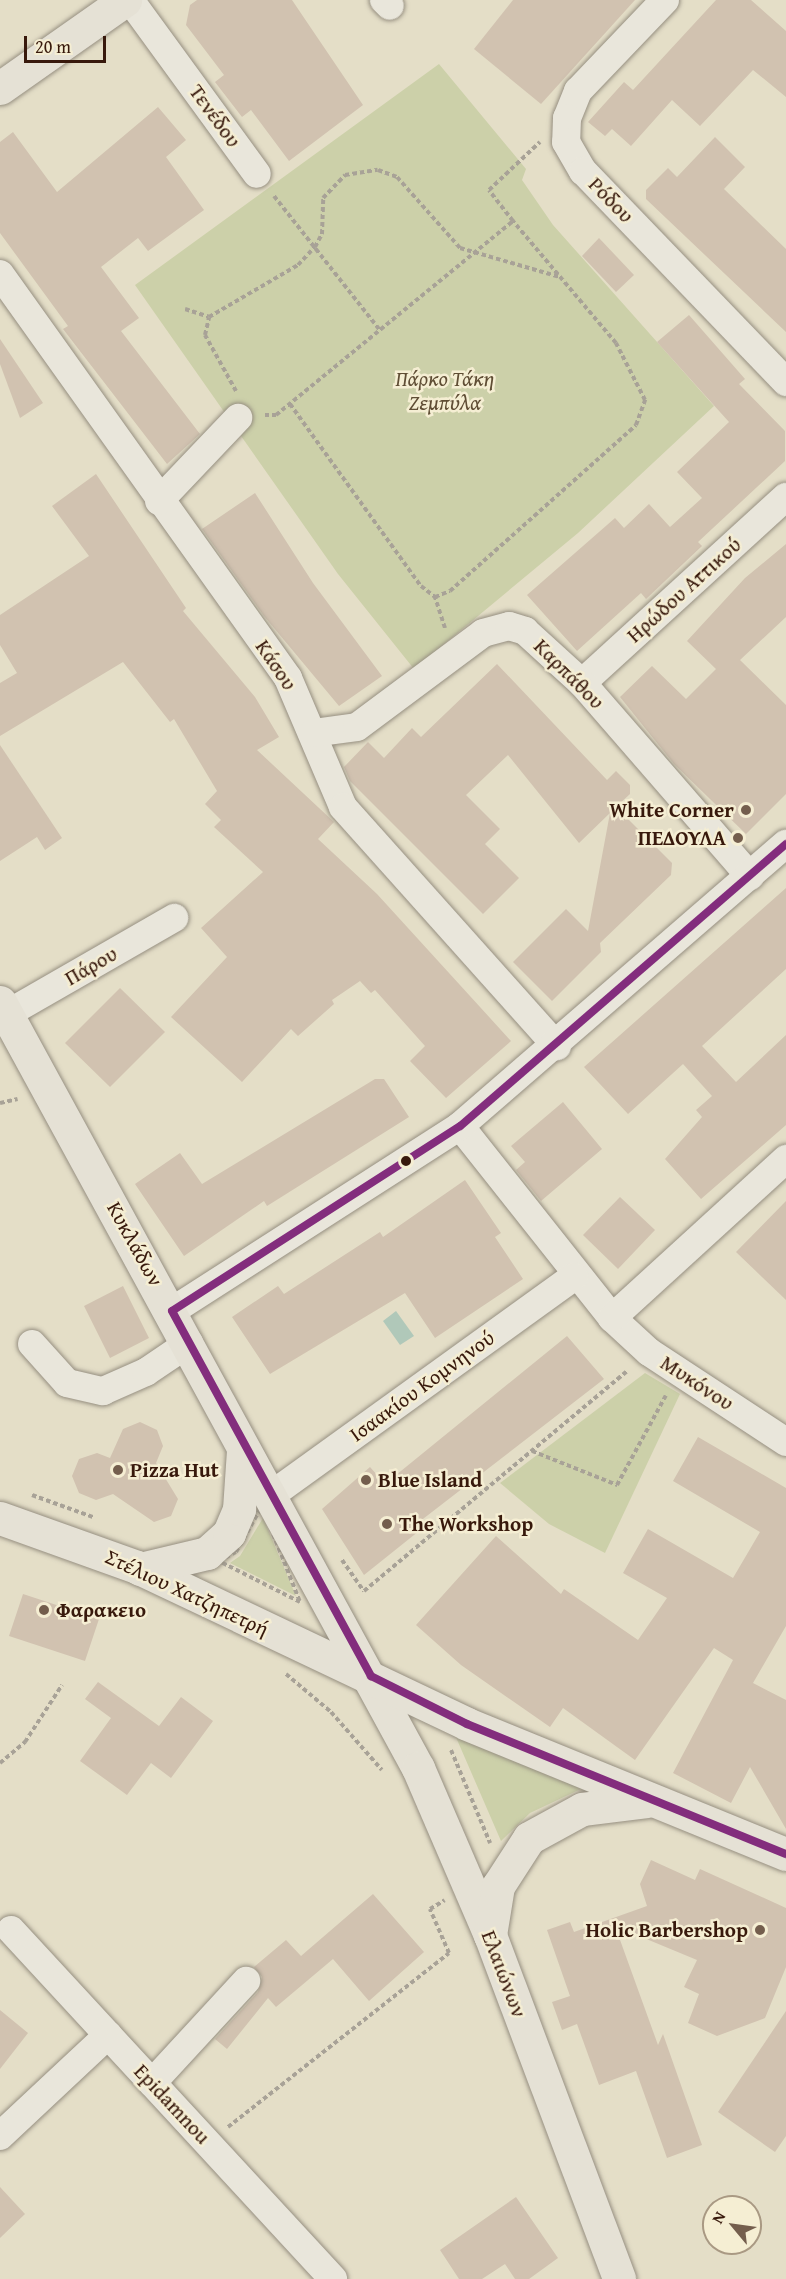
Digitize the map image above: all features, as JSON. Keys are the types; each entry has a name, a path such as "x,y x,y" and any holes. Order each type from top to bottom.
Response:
{"main road":[{"path":"0,88 125,0"},
{"name":"Κυκλάδων","path":"3,1008 172,1311 243,1449 371,1676"},
{"path":"140,1569 207,1553 229,1533 239,1509 243,1449"},
{"name":"Στέλιου Χατζηπετρή","path":"0,1518 63,1539 140,1569 371,1676 467,1724 786,1854"},
{"path":"0,1544 63,1539"},
{"name":"Ελαιώνων","path":"371,1676 451,1896 490,1935 619,2279"},
{"path":"490,1935 498,1886 529,1838 582,1809 652,1800"}],"street":[{"name":"Τενέδου","path":"130,0 257,174"},
{"path":"565,131 570,106 585,80 665,0"},
{"name":"Ρόδου","path":"565,131 583,171 786,382"},
{"name":"Κάσου","path":"0,274 159,501 288,678 314,733 343,807 557,1046"},
{"path":"159,501 245,416"},
{"name":"Ηρώδου Αττικού","path":"582,683 786,497"},
{"name":"Καρπάθου","path":"314,733 357,727 483,633 509,626 538,640 582,683 750,876"},
{"path":"172,1311 460,1126 557,1046 786,844"},
{"name":"Πάρου","path":"3,1008 174,918"},
{"path":"460,1126 574,1278 612,1318 786,1159"},
{"name":"Ισαακίου Κομνηνού","path":"270,1496 574,1278"},
{"name":"Μυκόνου","path":"612,1318 649,1352 786,1442"},
{"path":"32,1344 67,1383 103,1391 138,1377 189,1343"},
{"name":"Epidamnou","path":"10,1930 333,2279"},
{"path":"152,2083 246,1981"},
{"path":"0,2136 108,2036"}],"path":[{"path":"435,597 450,591 636,425 645,400 637,377 560,277 491,196 491,184 533,145 565,131"},
{"path":"513,221 471,255 290,404 276,415 245,416 204,335 209,317 298,264 315,247 328,189 345,175 378,170 410,188 440,230 471,255 560,277"},
{"path":"257,174 380,330"},
{"path":"185,309 209,317"},
{"path":"290,404 421,586 435,597 453,654"},
{"path":"350,1573 364,1591 649,1352"},
{"path":"532,1451 617,1485 669,1388"},
{"path":"22,1492 103,1521"},
{"path":"262,1506 300,1602 219,1561 236,1552 262,1506"},
{"path":"282,1670 331,1712 387,1776"},
{"path":"0,1763 25,1742 62,1685"},
{"path":"445,1753 451,1750 492,1848"},
{"path":"207,2143 449,1953 430,1909 451,1896"}],"green space":[{"name":"Πάρκο Τάκη Ζεμπύλα","path":"439,64 526,169 522,180 553,225 714,406 578,533 414,669 338,574 135,285"},
{"path":"645,1373 680,1394 605,1553 549,1524 500,1483"},
{"path":"263,1518 296,1596 230,1563 240,1556"},
{"path":"455,1735 585,1787 530,1813 501,1841"}],"shaded area":[{"path":"396,1311 414,1336 400,1345 383,1321"}],"building":[{"path":"197,0 292,0 363,105 289,161 251,110 242,117 215,82 224,75 186,25 190,5"},
{"path":"513,0 635,0 541,104 474,49"},
{"path":"716,0 751,0 786,31 786,97 753,70 700,126 672,100 631,146 612,129 605,136 588,122 624,82 633,90"},
{"path":"158,107 186,140 166,157 204,210 148,251 138,238 101,267 139,318 121,331 200,434 167,464 63,329 68,326 0,233 0,142 13,132 57,192"},
{"path":"715,137 745,167 724,189 786,249 786,332 646,199 646,190 668,168 677,177"},
{"path":"599,238 634,275 616,292 582,256"},
{"path":"689,315 745,379 739,384 785,431 785,461 698,542 702,546 646,599 641,593 577,651 527,595 615,518 624,528 649,504 670,527 702,498 677,472 729,422 657,342"},
{"path":"0,339 43,403 20,418 0,364"},
{"path":"96,474 186,608 183,611 255,697 279,737 257,750 334,822 318,839 377,894 511,1041 446,1098 410,1061 425,1046 375,990 371,993 360,981 332,1000 334,1004 298,1036 291,1029 242,1082 171,1017 227,957 201,928 263,872 214,827 221,820 205,804 217,791 174,719 170,722 123,662 0,736 0,683 17,673 0,645 0,615 89,556 52,506"},
{"path":"255,493 313,583 382,676 339,706 264,616 202,529"},
{"path":"786,544 786,617 740,660 786,705 786,794 746,834 674,764 620,697 652,666 686,699 716,669 687,641 745,578"},
{"path":"497,664 607,780 616,771 630,785 630,794 616,807 672,863 671,875 600,943 601,952 552,1001 513,962 566,909 588,931 610,813 579,843 508,755 466,795 500,829 485,844 519,878 483,914 350,781 344,767 368,742 384,758 412,728 421,737"},
{"path":"0,745 62,838 45,850 37,837 0,861"},
{"path":"786,888 786,969 702,1046 736,1082 786,1035 786,1125 701,1199 665,1159 702,1117 696,1110 712,1096 683,1064 628,1114 584,1067"},
{"path":"120,988 165,1032 110,1087 65,1043"},
{"path":"375,1079 384,1079 409,1117 267,1206 264,1201 184,1256 135,1184 180,1153 202,1184"},
{"path":"563,1102 602,1149 541,1201 516,1170 525,1162 511,1146"},
{"path":"465,1180 501,1233 495,1237 523,1279 435,1338 405,1293 270,1374 232,1317 278,1286 284,1294 380,1232 383,1237"},
{"path":"620,1197 655,1230 618,1269 583,1235"},
{"path":"786,1201 786,1300 736,1252"},
{"path":"123,1286 149,1338 110,1358 84,1306"},
{"path":"567,1336 604,1379 419,1522 424,1527 364,1575 322,1509 370,1467 385,1484"},
{"name":"Pizza Hut","path":"140,1422 157,1430 163,1446 156,1463 178,1499 171,1516 154,1522 113,1494 96,1500 79,1493 72,1476 79,1459 97,1453 110,1458 123,1429"},
{"path":"698,1437 786,1488 786,1626 753,1683 786,1700 786,1829 750,1767 731,1803 673,1773 733,1660 714,1648 635,1760 563,1708 550,1727 461,1665 416,1625 496,1536 561,1594 564,1589 638,1640 667,1598 623,1573 648,1529 733,1578 760,1532 673,1481"},
{"path":"23,1594 99,1619 85,1661 9,1636"},
{"path":"98,1682 159,1726 181,1697 213,1721 171,1778 151,1763 127,1795 80,1761 111,1718 85,1699"},
{"path":"651,1860 695,1880 700,1869 786,1908 786,1967 765,2018 717,2036 688,2023 699,1994 684,1987 697,1960 615,1926 658,2045 663,2034 702,2145 667,2158 636,2071 599,2085 577,2024 562,2030 552,2002 570,1996 547,1930 570,1922 574,1932 647,1906 640,1884"},
{"path":"373,1894 424,1952 369,2001 333,1959 276,2007 268,1998 227,2049 215,2039 258,1992 262,1977 254,1967 286,1940 301,1956"},
{"path":"0,2010 28,2033 0,2069"},
{"path":"786,2011 786,2136 775,2152 718,2112"},
{"path":"0,2187 25,2214 0,2238"},
{"path":"516,2197 558,2258 529,2279 515,2279 505,2264 482,2279 459,2279 440,2250"}],"transit line":[{"path":"786,844 460,1126 172,1311 371,1676 467,1724 786,1854"}],"place":[{"name":"White Corner","path":"746,810"},
{"name":"ΠΕΔΟΥΛΑ","path":"738,838"},
{"name":"Pizza Hut","path":"118,1470"},
{"name":"Blue Island","path":"366,1480"},
{"name":"The Workshop","path":"387,1524"},
{"name":"Φαρακειο","path":"44,1610"},
{"name":"Holic Barbershop","path":"760,1930"}]}
